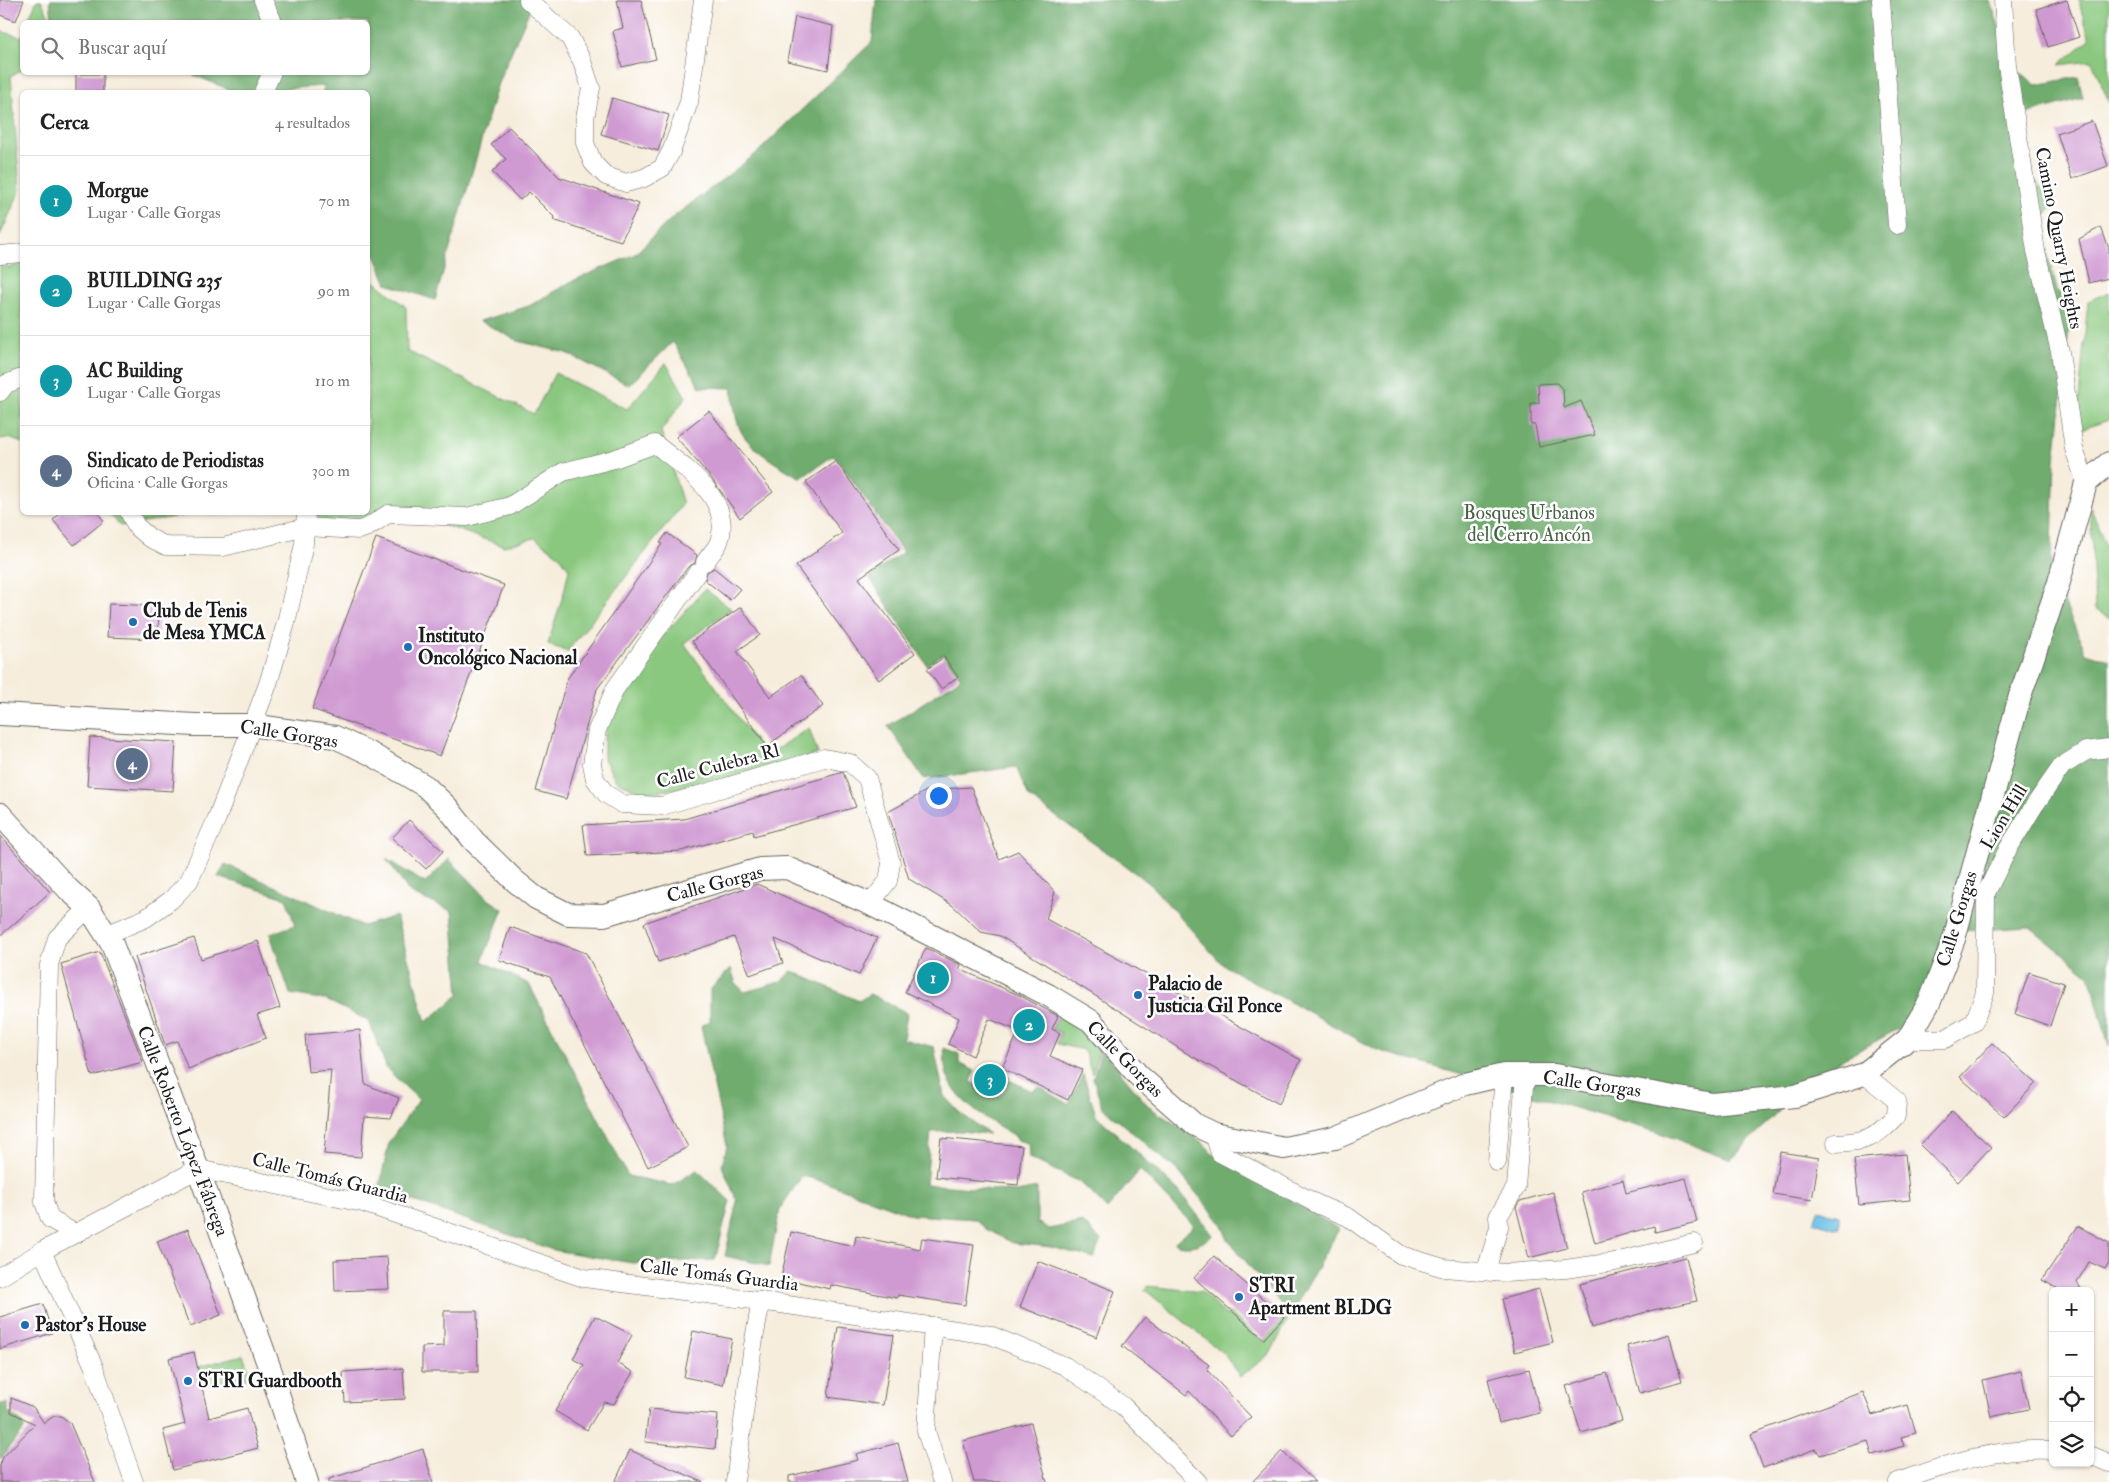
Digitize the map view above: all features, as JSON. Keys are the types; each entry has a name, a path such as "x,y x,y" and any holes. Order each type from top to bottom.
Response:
{"street":[{"path":"263,0 272,20"},
{"path":"528,0 570,38 582,61 591,88 585,118 585,143 593,163 606,176 626,183 644,178 662,168 671,152 689,102 703,0"},
{"path":"1881,0 1897,225"},
{"name":"Camino Quarry Heights","path":"2003,0 2007,66 2036,251 2060,352 2074,449 2086,483"},
{"path":"264,90 271,75"},
{"path":"0,254 20,253"},
{"path":"0,392 6,384 20,379"},
{"name":"Calle Culebra Rl","path":"130,515 136,526 150,538 166,546 223,547 306,520 359,530 368,527 388,514 467,517 510,506 563,472 614,459 655,444 696,477 714,501 722,518 719,543 615,689 597,730 592,764 595,779 606,794 622,804 662,806 824,758 850,764 868,778 891,863 888,880 870,904"},
{"path":"2086,483 2109,464"},
{"name":"Calle Gorgas","path":"0,714 185,724 251,725 335,737 371,754 425,786 447,808 474,841 514,881 536,898 568,914 604,916 760,869 787,868 870,904 1048,995 1091,1021 1138,1076 1195,1125 1214,1134 1284,1148 1334,1138 1465,1084 1515,1075 1555,1075 1712,1104 1795,1096 1864,1074 1908,1039 1930,1002 1954,939 2020,696 2059,582 2086,483"},
{"path":"106,935 146,918 171,900 189,881 217,818 268,684 286,622 306,520"},
{"name":"Lion Hill","path":"1908,1039 1945,1039 1974,1022 1985,993 1986,893 2008,849 2034,806 2062,766 2086,751 2109,748"},
{"name":"Calle Roberto López Fábrega","path":"0,814 68,889 89,908 112,944 198,1169 271,1372 307,1482"},
{"path":"76,1234 50,1219 44,1202 49,965 58,938 89,908"},
{"path":"1836,1143 1862,1142 1876,1136 1896,1116 1897,1101 1864,1074"},
{"path":"1486,1271 1499,1226 1498,1217 1516,1187 1515,1075"},
{"path":"1498,1162 1515,1075"},
{"path":"1214,1134 1220,1153 1319,1205 1348,1217 1401,1255 1444,1268 1505,1273 1565,1269 1615,1262 1694,1243"},
{"path":"0,1277 42,1251 198,1169"},
{"name":"Calle Tomás Guardia","path":"198,1169 363,1203 584,1278 761,1301 990,1336 1065,1366 1123,1406 1198,1482"},
{"path":"42,1251 94,1367 134,1482"},
{"path":"735,1482 753,1345 761,1301"},
{"path":"934,1326 926,1431 942,1482"},
{"path":"1898,1482 1956,1461 2023,1448 2049,1450"},
{"path":"2094,1457 2109,1463"}],"green space":[{"path":"37,0 41,0 51,20 28,20"},
{"path":"50,0 534,0 498,83 435,300 387,284 370,243 370,90 323,90 325,86 230,90 194,75 370,75 370,20 52,19"},
{"name":"Bosques Urbanos del Cerro Ancón","path":"876,0 1990,0 2013,68 2036,85 2078,77 2083,98 2022,115 2033,178 2055,203 2040,223 2057,290 2072,301 2055,461 2051,572 2086,653 2109,660 2109,1046 2089,975 2030,927 1943,932 1925,1014 1811,1077 1731,1160 1660,1133 1377,1050 1223,965 1149,883 1029,797 1016,767 924,779 888,726 961,678 943,654 927,665 869,577 903,552 834,455 801,478 765,456 747,440 740,429 732,388 700,387 673,342 629,385 566,353 518,341 480,321 529,306 570,282 635,254 672,218 757,153 872,42"},
{"path":"2078,0 2109,0 2109,103 2092,61 2059,65 2090,39"},
{"path":"0,31 20,37 20,70 11,76 20,190 0,236"},
{"path":"0,264 9,268 20,264 20,442 9,438 0,439"},
{"path":"370,278 406,307 407,351 534,414 555,373 627,409 666,363 686,397 661,431 683,504 567,652 548,644 569,569 559,555 535,538 504,546 401,510 349,528 319,521 318,515 370,515"},
{"path":"2109,292 2109,420 2076,431 2088,301"},
{"path":"2090,506 2109,554 2109,618 2095,610"},
{"path":"111,515 186,515 120,526"},
{"path":"705,589 731,609 684,643 766,756 809,728 818,754 705,785 644,793 616,781 604,759 604,739 611,709 640,669 640,661"},
{"path":"386,859 425,883 449,859 488,899 503,909 482,961 529,984 628,1176 672,1185 697,1170 730,1201 715,1260 632,1263 553,1250 379,1189 389,1142 419,1100 387,1069 369,1021 326,1000 290,994 270,934 295,925 286,898 218,877 225,864 363,926 396,916 426,1022 459,995 452,911 410,893"},
{"path":"731,968 736,984 745,992 780,982 792,971 859,1001 870,994 907,1013 903,1039 934,1047 944,1096 959,1112 989,1134 959,1131 931,1132 926,1184 1017,1192 1037,1188 1037,1222 1049,1229 1083,1222 1101,1240 1094,1258 1050,1247 1013,1243 986,1229 975,1219 912,1215 822,1181 802,1176 780,1209 769,1266 725,1256 737,1201 722,1166 727,1146 701,1026 710,1021 710,990"},
{"path":"1060,1014 1073,1021 1100,1049 1092,1074 1084,1050 1057,1044 1061,1033 1052,1029"},
{"path":"944,1048 959,1054 959,1063 975,1071 971,1082 1001,1096 1009,1080 1032,1091 1039,1087 1069,1104 1083,1074 1096,1115 1178,1190 1213,1235 1196,1245 1177,1245 1175,1242 1194,1226 1140,1170 1107,1209 1080,1182 1029,1158 1028,1143 1017,1140 1014,1135 974,1110 957,1093 946,1072"},
{"path":"1102,1049 1149,1107 1202,1142 1215,1155 1339,1229 1292,1312 1280,1303 1228,1240 1221,1223 1178,1171 1102,1107 1093,1078"},
{"path":"1148,1286 1202,1292 1226,1315 1230,1313 1263,1342 1285,1318 1288,1320 1270,1354 1240,1377 1224,1354 1145,1290"},
{"path":"243,1355 252,1377 203,1386 198,1367"},
{"path":"8,1403 8,1412 23,1423 24,1430 0,1459 0,1404"}],"water":[{"path":"1818,1210 1839,1215 1839,1229 1814,1222"}],"building":[{"path":"0,0 24,0 16,21 0,15"},
{"path":"617,0 641,0 656,59 622,67 613,31 623,28"},
{"path":"2067,0 2079,37 2048,47 2036,9"},
{"path":"795,17 833,26 828,70 787,61"},
{"path":"76,75 103,75 103,90 76,90"},
{"path":"612,98 669,115 658,151 601,134"},
{"path":"2092,121 2108,166 2072,179 2057,133"},
{"path":"509,127 559,177 639,204 621,241 553,220 554,217 529,192 520,200 492,172 506,159 491,145"},
{"path":"2101,227 2109,249 2109,278 2089,283 2079,239"},
{"path":"1557,383 1563,390 1564,408 1581,401 1595,435 1539,447 1535,425 1531,425 1531,403 1539,403 1538,384"},
{"path":"709,411 773,492 740,518 712,479 676,437"},
{"path":"836,461 899,550 859,578 915,653 879,680 796,566 842,533 806,482"},
{"path":"59,515 99,515 104,521 74,545 53,520"},
{"path":"667,533 697,555 695,563 688,567 597,689 566,799 536,791 567,679 662,544 660,543"},
{"name":"Instituto Oncológico Nacional","path":"376,538 504,585 440,756 312,709"},
{"path":"714,568 740,589 730,600 705,580 707,572"},
{"name":"Club de Tenis de Mesa YMCA","path":"109,604 159,606 158,639 107,637"},
{"path":"741,607 760,635 737,651 770,697 801,675 823,706 767,746 692,641"},
{"path":"944,657 958,677 941,689 927,669"},
{"path":"90,737 176,742 173,791 87,786"},
{"path":"843,772 856,807 754,836 753,831 681,851 587,856 583,825 684,819"},
{"name":"Palacio de Justicia Gil Ponce","path":"971,787 999,859 1018,851 1055,892 1046,919 1301,1060 1279,1104 1188,1054 1000,936 981,932 952,905 909,879 888,812 928,790"},
{"path":"409,820 443,851 426,869 392,838"},
{"path":"0,835 50,892 0,936"},
{"path":"757,884 877,938 859,975 775,939 783,963 750,975 734,937 658,962 644,923"},
{"path":"510,927 586,953 688,1147 648,1167 550,977 499,960"},
{"path":"194,938 201,959 258,941 280,1008 257,1015 266,1038 188,1069 177,1041 165,1045 135,957"},
{"path":"926,948 961,965 959,969 1019,995 1058,1016 1052,1029 1060,1033 1050,1056 1082,1070 1068,1100 1002,1068 1019,1031 989,1019 973,1056 948,1044 959,1018 905,992"},
{"path":"100,952 143,1062 92,1076 61,964"},
{"path":"2029,972 2064,983 2050,1026 2015,1014"},
{"path":"360,1030 365,1084 399,1098 391,1118 364,1116 361,1157 324,1154 331,1070 308,1072 305,1035"},
{"path":"1992,1043 2036,1083 2004,1117 1960,1077"},
{"path":"981,1067 1007,1078 1000,1094 974,1082"},
{"path":"1952,1111 1991,1147 1958,1182 1920,1145"},
{"path":"941,1138 1022,1146 1018,1185 936,1177"},
{"path":"1780,1152 1819,1158 1812,1200 1773,1194"},
{"path":"1905,1154 1910,1200 1859,1205 1854,1159"},
{"path":"1686,1178 1697,1222 1655,1232 1654,1226 1595,1243 1581,1192 1623,1180 1626,1193"},
{"path":"1553,1192 1567,1248 1529,1258 1516,1207 1520,1201"},
{"path":"2078,1226 2109,1243 2109,1262 2105,1269 2089,1262 2077,1282 2080,1287 2055,1287 2042,1280"},
{"path":"188,1229 221,1315 190,1327 157,1241"},
{"path":"791,1232 854,1246 856,1236 920,1249 922,1238 974,1245 965,1305 898,1295 897,1298 831,1285 830,1289 781,1278"},
{"name":"STRI Apartment BLDG","path":"1214,1256 1284,1317 1264,1339 1194,1278"},
{"path":"387,1257 389,1289 335,1291 334,1260"},
{"path":"1686,1257 1697,1301 1653,1310 1592,1328 1580,1284"},
{"path":"1038,1261 1115,1291 1097,1337 1020,1307"},
{"path":"1539,1289 1553,1342 1515,1352 1502,1299"},
{"name":"Pastor's House","path":"43,1304 52,1333 0,1349 0,1317"},
{"path":"444,1311 477,1311 478,1372 422,1372 422,1347 444,1346"},
{"path":"595,1316 632,1335 617,1363 633,1372 614,1404 604,1402 587,1430 555,1411 584,1365 573,1359"},
{"path":"1145,1317 1209,1365 1206,1369 1251,1417 1231,1436 1189,1391 1186,1395 1122,1346"},
{"path":"838,1327 894,1335 883,1405 828,1397"},
{"path":"693,1331 732,1339 723,1385 684,1377"},
{"path":"1669,1334 1682,1381 1640,1393 1627,1346"},
{"path":"194,1352 209,1418 247,1408 258,1448 173,1470 163,1430 185,1424 169,1358"},
{"path":"403,1368 405,1399 345,1402 343,1372"},
{"path":"1529,1369 1540,1413 1499,1423 1488,1379"},
{"path":"2021,1371 2029,1409 1991,1417 1983,1380"},
{"path":"1607,1373 1622,1421 1581,1433 1566,1386"},
{"path":"1863,1392 1872,1415 1908,1405 1916,1433 1901,1437 1904,1446 1872,1455 1868,1441 1820,1455 1816,1449 1763,1468 1751,1434"},
{"path":"11,1398 33,1407 44,1423 54,1416 61,1416 70,1423 95,1482 0,1482 0,1465 3,1457 35,1424 11,1412"},
{"path":"649,1409 718,1415 715,1449 645,1442"},
{"path":"1031,1423 1047,1482 974,1482 963,1441"},
{"path":"898,1443 908,1482 789,1482 789,1476 858,1460 856,1454"},
{"path":"423,1449 433,1482 329,1482 329,1479"},
{"path":"630,1450 652,1460 703,1482 615,1482"},
{"path":"1282,1451 1315,1482 1252,1482"}],"place":[{"name":"Club de Tenis de Mesa YMCA","path":"133,622"},
{"name":"Instituto Oncológico Nacional","path":"408,647"},
{"name":"Sindicato de Periodistas","path":"132,764"},
{"name":"Morgue","path":"933,978"},
{"name":"Palacio de Justicia Gil Ponce","path":"1138,995"},
{"name":"BUILDING 235","path":"1029,1025"},
{"name":"AC Building","path":"990,1080"},
{"name":"STRI Apartment BLDG","path":"1239,1297"},
{"name":"Pastor's House","path":"25,1325"},
{"name":"STRI Guardbooth","path":"188,1381"}]}
